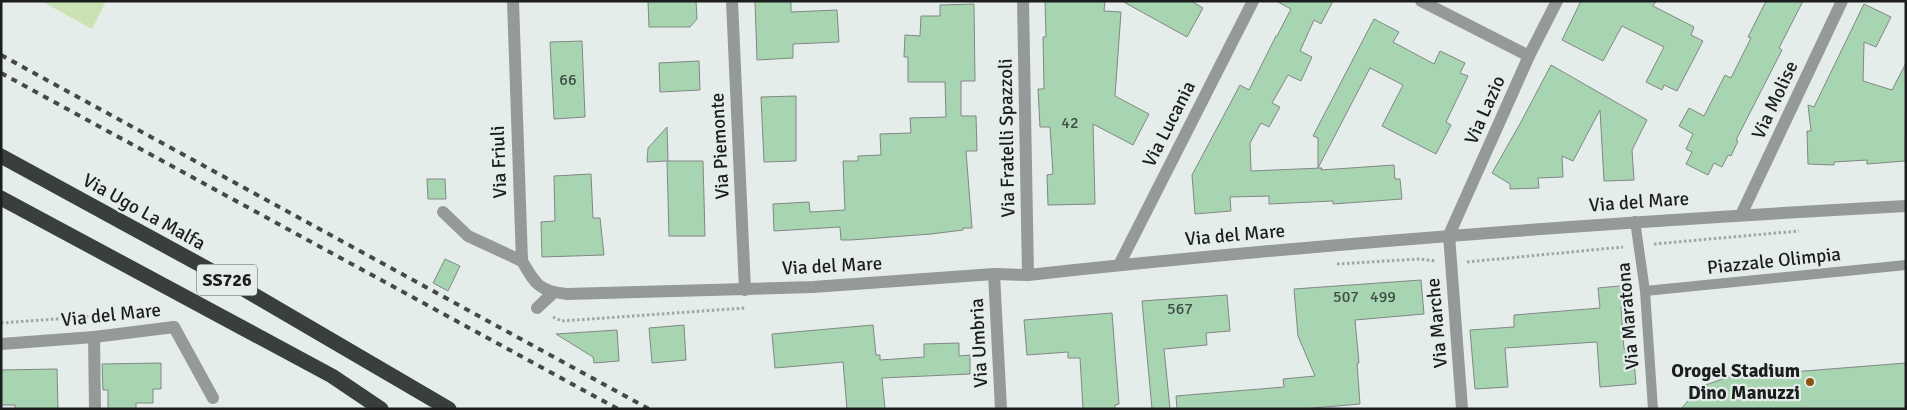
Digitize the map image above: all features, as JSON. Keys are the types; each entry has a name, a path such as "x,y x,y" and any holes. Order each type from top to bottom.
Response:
{"highway":[{"name":"Via Ugo La Malfa","path":"1,156 230,281 449,409"},
{"name":"SS726","path":"1,198 332,376 381,409"}],"street":[{"name":"Via Friuli","path":"513,1 522,261"},
{"name":"Via Piemonte","path":"732,1 745,290"},
{"name":"Via Fratelli Spazzoli","path":"1023,1 1028,275"},
{"name":"Via Lucania","path":"1119,265 1253,1"},
{"path":"1421,1 1529,56"},
{"name":"Via Lazio","path":"1449,234 1529,56 1557,1"},
{"name":"Via Molise","path":"1741,215 1842,1"},
{"name":"Via del Mare","path":"553,293 813,288 994,274 1028,275 1449,234 1635,221 1906,206"},
{"path":"444,212 468,236 522,261 539,287 553,293 537,308"},
{"name":"Via Marche","path":"1449,234 1462,409"},
{"name":"Via Umbria","path":"994,274 1001,409"},
{"name":"Via del Mare","path":"1,344 94,337 174,327 213,398"},
{"path":"94,337 95,409"}],"lane":[{"name":"Via Maratona","path":"1635,221 1645,291 1653,409"},
{"name":"Piazzale Olimpia","path":"1645,291 1906,265"}],"green space":[{"path":"41,1 106,1 92,29"}],"building":[{"path":"648,1 696,1 697,19 690,27 649,27"},
{"path":"755,1 791,1 791,12 837,10 839,42 793,44 793,58 757,60"},
{"path":"1045,1 1105,1 1104,11 1121,12 1115,96 1149,114 1133,145 1093,124 1095,204 1048,205 1047,175 1053,174 1050,127 1040,127 1038,89 1044,89 1043,37 1046,37"},
{"path":"1122,1 1191,1 1203,8 1187,37"},
{"path":"1276,1 1333,1 1321,24 1314,20 1300,51 1312,57 1301,81 1288,75 1272,103 1280,107 1269,127 1261,123 1250,143 1251,171 1322,168 1321,170 1394,165 1395,179 1400,179 1402,199 1333,204 1333,201 1269,204 1269,196 1230,197 1231,211 1195,214 1192,175 1240,85 1249,90 1291,9"},
{"path":"1581,1 1656,1 1653,6 1694,27 1691,35 1703,41 1677,91 1664,85 1662,90 1646,82 1664,47 1622,26 1603,61 1562,40"},
{"path":"1766,1 1803,1 1779,48 1782,50 1736,140 1738,141 1731,156 1728,155 1722,167 1714,163 1708,175 1686,164 1692,152 1686,149 1693,134 1679,126 1689,108 1704,116 1725,75 1731,78 1751,38 1748,37"},
{"path":"974,4 975,81 961,81 961,116 976,116 977,151 966,151 972,228 931,234 851,240 841,240 840,227 774,231 773,204 809,202 810,212 845,210 843,161 858,161 858,156 881,155 880,134 911,133 910,118 946,117 945,82 908,82 908,57 904,57 905,35 920,36 921,16 940,16 940,5"},
{"path":"1864,4 1891,17 1876,47 1864,42 1863,81 1892,90 1906,63 1905,161 1867,164 1867,160 1834,162 1834,165 1808,164 1807,131 1811,131 1808,105 1814,107"},
{"path":"1374,19 1399,32 1393,42 1434,64 1440,51 1465,63 1460,73 1468,76 1446,122 1451,125 1436,154 1382,126 1403,85 1370,68 1318,168 1318,138 1313,136"},
{"path":"582,41 585,117 554,119 550,42"},
{"path":"699,61 700,90 660,92 659,63"},
{"path":"1551,65 1647,120 1632,150 1634,180 1604,181 1600,110 1573,161 1562,156 1563,177 1538,178 1539,188 1510,189 1510,184 1492,173"},
{"path":"796,96 796,161 764,162 761,97"},
{"path":"667,127 668,161 703,161 705,236 669,236 667,161 647,162 648,148"},
{"path":"591,174 593,218 600,218 604,255 542,257 541,222 555,221 554,176"},
{"path":"427,179 445,179 446,199 428,199"},
{"path":"445,259 460,266 448,291 433,283"},
{"path":"1421,280 1424,314 1355,320 1360,404 1302,409 1177,409 1176,396 1284,387 1283,379 1315,376 1298,336 1294,289"},
{"path":"1630,285 1632,306 1621,307 1624,349 1633,348 1636,384 1600,387 1597,342 1505,348 1508,387 1475,389 1470,330 1514,327 1514,315 1600,308 1598,288"},
{"path":"1227,295 1230,331 1206,333 1207,345 1164,349 1170,409 1152,409 1142,301"},
{"path":"1112,313 1119,404 1115,405 1115,409 1083,409 1080,358 1068,358 1068,352 1027,355 1024,320"},
{"path":"684,325 686,360 652,363 649,328"},
{"path":"873,325 876,355 880,355 880,360 924,357 924,344 959,343 959,356 970,355 970,374 882,378 885,409 847,409 843,362 775,368 772,334"},
{"path":"617,330 619,361 594,363 593,357 556,334"},
{"path":"161,363 161,389 153,389 153,403 136,403 136,409 108,409 108,390 103,390 102,364"},
{"name":"Orogel Stadium Dino Manuzzi","path":"1906,363 1906,409 1681,409 1700,387 1728,377"},
{"path":"57,369 58,409 15,409 15,405 1,405 1,370"}],"railway":[{"path":"1,55 649,409"},
{"path":"1,73 618,409"}],"place":[{"name":"Orogel Stadium Dino Manuzzi","path":"1810,382"}]}
